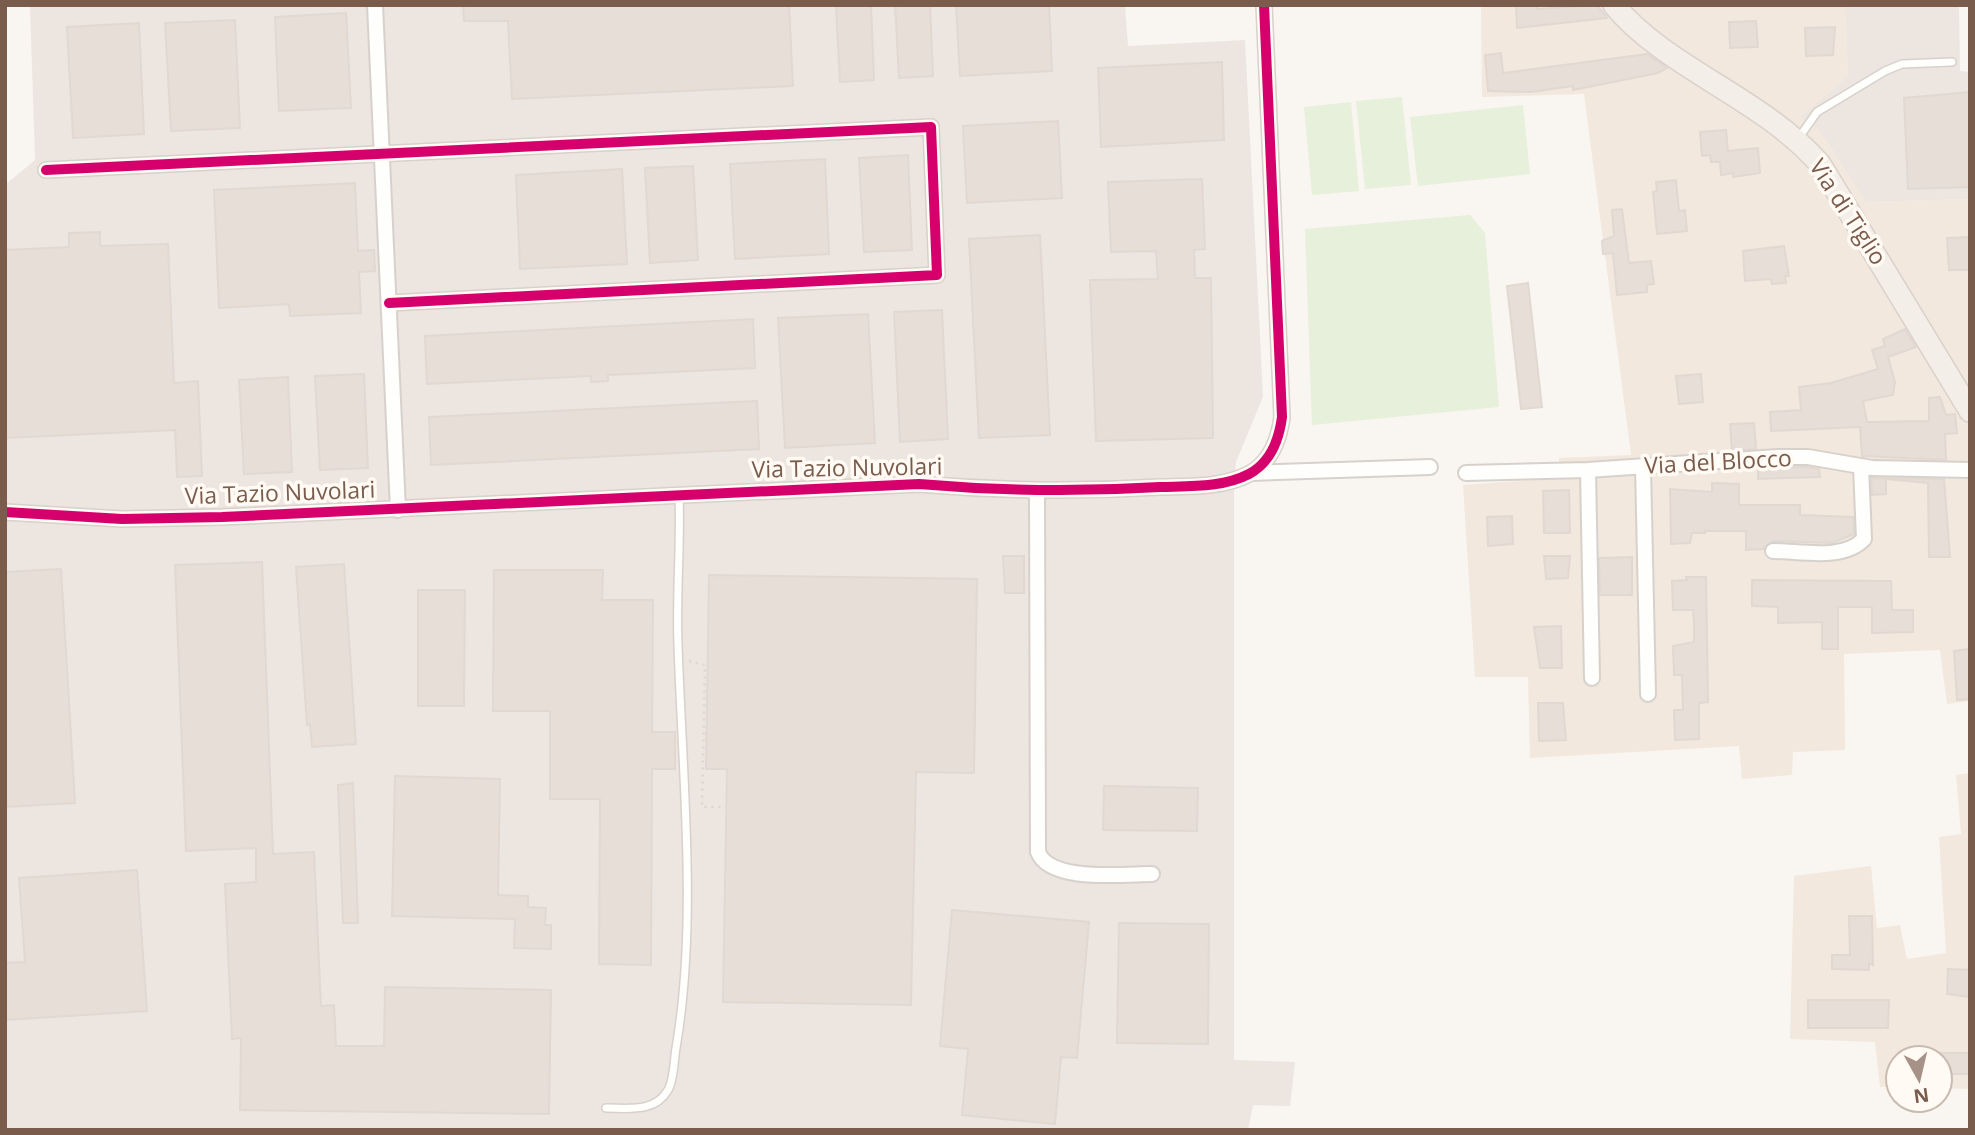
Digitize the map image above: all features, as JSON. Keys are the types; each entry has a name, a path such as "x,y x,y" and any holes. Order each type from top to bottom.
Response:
{"main road":[{"name":"Via di Tiglio","path":"1614,5 1668,51 1750,103 1798,139 1820,163 1845,200 1970,411"}],"street":[{"path":"374,5 398,510"},
{"path":"1251,473 1272,452 1280,433 1282,416 1264,5"},
{"path":"46,170 931,127 937,275 389,303"},
{"name":"Via del Blocco","path":"1466,473 1588,470 1778,457 1808,457 1861,466 1970,470"},
{"path":"1773,551 1839,552 1855,548 1864,539 1861,466"},
{"name":"Via Tazio Nuvolari","path":"5,512 122,519 398,510 919,484 1037,492 1213,484 1251,473 1430,467"},
{"path":"1643,467 1648,694"},
{"path":"1588,470 1592,678"},
{"path":"1037,492 1038,852 1041,859 1056,869 1083,874 1152,874"}],"lane":[{"path":"1798,139 1817,112 1885,72 1902,64 1952,62"},
{"path":"606,1108 640,1108 656,1103 669,1089 681,1020 685,883 683,718 678,645 679,495"}],"shaded area":[{"path":"30,5 1125,5 1128,46 1245,40 1263,397 1236,462 1234,494 1234,1060 1295,1062 1290,1106 1253,1105 1248,1130 5,1130 5,185 35,160"},
{"path":"1481,5 1845,5 1848,76 1800,117 1820,131 1866,202 1970,199 1970,701 1947,704 1940,650 1844,654 1845,750 1793,752 1792,775 1742,779 1739,746 1530,758 1528,677 1475,677 1463,485 1560,478 1559,458 1631,455 1584,94 1482,97"},
{"path":"1845,5 1959,5 1960,71 1970,72 1970,199 1866,202 1820,131 1800,117 1848,76"},
{"path":"1970,773 1970,1089 1954,1088 1954,1044 1884,1044 1884,1087 1880,1087 1875,1042 1790,1039 1794,876 1871,866 1877,928 1900,925 1907,959 1946,953 1939,837 1961,834 1956,775"}],"green space":[{"path":"1402,97 1411,185 1365,189 1356,101"},
{"path":"1351,102 1359,191 1312,195 1304,107"},
{"path":"1523,105 1530,174 1418,186 1410,117"},
{"path":"1470,215 1485,233 1499,407 1312,425 1305,229"}],"building":[{"path":"463,5 789,5 793,86 512,99 508,21 464,21"},
{"path":"836,5 871,5 874,80 840,82"},
{"path":"895,5 930,5 933,76 899,78"},
{"path":"956,5 1049,5 1052,71 960,76"},
{"path":"1516,5 1537,5 1537,9 1597,5 1607,18 1517,28"},
{"path":"346,13 351,108 279,111 275,17"},
{"path":"235,20 240,128 171,131 165,23"},
{"path":"1756,21 1758,47 1730,48 1729,22"},
{"path":"139,23 144,134 73,138 67,27"},
{"path":"1835,27 1833,55 1806,56 1805,28"},
{"path":"1501,53 1503,73 1647,54 1667,68 1658,73 1573,90 1573,86 1531,92 1488,91 1485,55"},
{"path":"1222,62 1224,140 1101,147 1098,68"},
{"path":"1970,92 1970,187 1908,189 1904,98"},
{"path":"1058,121 1062,198 967,203 963,126"},
{"path":"1726,130 1728,151 1758,148 1760,173 1733,177 1733,173 1721,175 1720,162 1711,162 1710,155 1702,156 1700,132"},
{"path":"908,155 912,250 864,252 859,158"},
{"path":"825,159 829,254 735,259 730,164"},
{"path":"693,166 698,260 650,263 645,168"},
{"path":"622,169 627,264 520,269 516,175"},
{"path":"1202,179 1205,249 1194,250 1195,278 1211,278 1213,438 1096,441 1090,280 1158,279 1156,251 1111,252 1108,182"},
{"path":"1676,180 1679,211 1685,210 1687,231 1657,234 1653,192 1657,191 1656,182"},
{"path":"355,183 358,251 374,250 375,271 359,272 361,313 290,316 289,304 219,308 214,190"},
{"path":"1622,209 1629,263 1651,261 1654,284 1647,285 1647,292 1617,295 1613,253 1603,254 1602,241 1614,236 1612,210"},
{"path":"100,232 100,246 168,244 174,383 198,381 202,476 177,477 175,430 5,438 5,250 69,247 69,233"},
{"path":"1040,235 1050,435 979,438 969,239"},
{"path":"1970,237 1970,270 1949,270 1947,238"},
{"path":"1784,246 1789,276 1785,276 1786,283 1772,284 1771,279 1745,281 1743,251"},
{"path":"1528,283 1542,407 1521,409 1507,286"},
{"path":"942,310 948,439 900,442 894,312"},
{"path":"868,314 875,443 785,448 778,318"},
{"path":"753,319 755,368 608,375 608,381 591,382 591,376 427,384 425,336"},
{"path":"1905,329 1916,347 1888,357 1895,382 1893,395 1863,401 1867,422 1929,421 1929,398 1940,397 1946,415 1955,414 1957,433 1945,434 1946,460 1862,456 1860,427 1771,431 1770,412 1801,410 1799,387 1831,383 1878,369 1872,350 1885,346 1883,339"},
{"path":"364,374 368,468 320,470 315,376"},
{"path":"1701,374 1703,402 1679,404 1676,376"},
{"path":"288,377 292,472 244,474 239,380"},
{"path":"757,401 759,449 431,465 429,417"},
{"path":"1754,423 1756,449 1732,451 1730,424"},
{"path":"1758,468 1819,469 1820,477 1758,479"},
{"path":"1871,478 1944,479 1950,557 1929,557 1928,483 1886,479 1886,494 1872,495"},
{"path":"1712,483 1739,484 1739,505 1800,505 1800,515 1853,517 1854,534 1832,543 1773,541 1764,549 1746,550 1746,531 1705,531 1692,533 1690,543 1671,544 1670,489 1712,492"},
{"path":"1569,490 1570,533 1544,533 1543,491"},
{"path":"1512,516 1513,544 1488,546 1487,517"},
{"path":"1003,556 1024,556 1024,593 1005,593"},
{"path":"1544,556 1570,556 1568,578 1546,579"},
{"path":"1632,557 1632,595 1600,595 1599,558"},
{"path":"262,562 273,854 314,852 321,1006 334,1005 336,1046 384,1046 385,987 551,990 549,1114 240,1110 241,1038 232,1039 225,884 256,882 256,848 186,851 175,565"},
{"path":"344,564 356,744 312,747 310,724 307,725 296,567"},
{"path":"61,569 75,803 5,807 5,572"},
{"path":"494,570 603,570 602,600 653,600 652,732 675,732 675,769 652,769 651,965 599,964 600,799 550,799 550,711 493,711"},
{"path":"709,575 977,579 974,773 916,772 911,1005 723,1002 727,769 706,769"},
{"path":"1686,577 1706,577 1708,702 1699,703 1699,739 1675,740 1674,710 1683,710 1682,675 1674,675 1673,646 1694,642 1694,624 1693,610 1673,610 1672,581 1687,580"},
{"path":"1752,580 1891,581 1892,610 1913,610 1913,632 1872,633 1872,607 1838,607 1838,649 1822,649 1822,622 1778,623 1778,607 1752,606"},
{"path":"418,590 465,590 464,706 418,706"},
{"path":"1561,626 1562,668 1540,668 1534,627"},
{"path":"1970,649 1970,699 1957,700 1954,651"},
{"path":"1538,703 1563,703 1566,740 1539,741"},
{"path":"395,776 500,779 498,895 528,896 528,907 546,908 545,925 551,925 551,949 514,948 515,919 392,916"},
{"path":"353,783 358,923 343,923 338,785"},
{"path":"1104,786 1198,788 1197,831 1103,830"},
{"path":"137,870 147,1011 5,1020 5,963 25,962 19,878"},
{"path":"952,910 1089,922 1077,1058 1061,1057 1055,1124 962,1115 968,1049 940,1046"},
{"path":"1849,916 1872,916 1873,965 1869,963 1869,970 1832,969 1832,955 1850,955"},
{"path":"1119,923 1209,924 1208,1044 1117,1043"},
{"path":"1948,969 1970,970 1970,997 1947,994"},
{"path":"1808,1000 1889,1000 1888,1028 1808,1028"},
{"path":"1954,1053 1970,1053 1970,1074 1954,1074"}],"cycle path":[{"path":"5,512 122,519 222,517 919,484 1099,490 1205,485 1239,479 1257,469 1268,457 1279,434 1282,417 1264,5"},
{"path":"46,170 931,127 937,275 389,303"}]}
